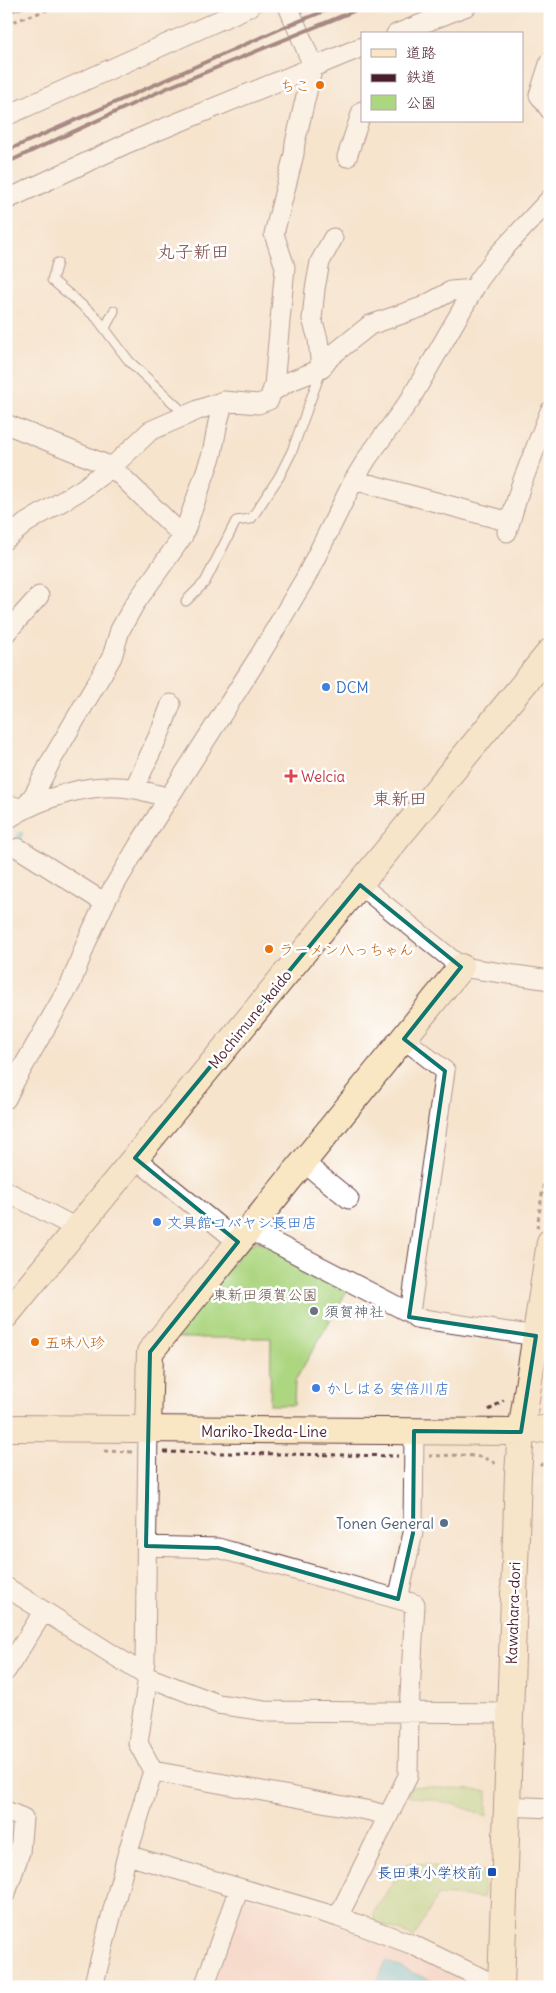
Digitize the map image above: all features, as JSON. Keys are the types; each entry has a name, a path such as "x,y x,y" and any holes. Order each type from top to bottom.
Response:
{"street":[{"path":"6,116 252,6"},
{"path":"6,538 26,523 81,490 112,467 150,431 224,401 258,404 269,400 274,385 285,267 274,234 313,66 288,6"},
{"path":"401,32 467,6"},
{"path":"6,200 128,143 313,66 361,52"},
{"path":"550,62 539,95 550,110"},
{"path":"347,157 361,114"},
{"path":"6,1099 72,983 87,941 105,904 138,846 260,655 306,577 354,480 368,457 410,400 474,289 497,256 550,199"},
{"path":"321,369 318,339 312,319 320,262 333,238"},
{"path":"272,392 288,382 321,369 331,356 370,325 422,307 438,296 451,291 474,289"},
{"path":"6,820 15,806 35,794 51,761 112,657 120,630 134,605 184,536 212,454 224,401"},
{"path":"354,480 509,527 521,485 550,411"},
{"path":"6,424 112,467 184,536"},
{"path":"6,632 39,596"},
{"name":"Mochimune-kaido","path":"6,1315 550,652"},
{"path":"457,766 498,729 550,663"},
{"path":"134,788 171,704"},
{"path":"15,806 42,802 88,789 111,787 134,788 169,798"},
{"path":"18,848 105,904"},
{"path":"360,885 461,967 550,980"},
{"path":"93,1987 127,1855 153,1771 138,1743 146,1675 146,1546 150,1352 461,967"},
{"path":"404,1039 445,1071 410,1313"},
{"path":"136,1158 243,1236 410,1313 416,1318 536,1336"},
{"path":"303,1162 350,1199"},
{"path":"6,1191 78,1228"},
{"name":"Kawahara-dori","path":"500,1987 518,1474 521,1432 550,1242"},
{"name":"Mariko-Ikeda-Line","path":"6,1428 148,1441 413,1444 550,1428"},
{"name":"Mariko-Ikeda-Line","path":"521,1432 550,1438"},
{"path":"398,1599 413,1533 413,1444"},
{"path":"146,1546 218,1548 415,1604 409,1712 408,1776 338,1917"},
{"path":"6,1586 146,1675 218,1704 264,1711 509,1712"},
{"path":"6,1671 44,1611"},
{"path":"153,1771 371,1811 388,1816"},
{"path":"506,1806 550,1808"},
{"path":"6,1811 23,1818 20,1852 6,1893"},
{"path":"127,1855 338,1917 411,1944 500,1987"},
{"path":"204,1987 239,1888"}],"lane":[{"path":"57,263 52,280 96,317 129,361 186,415"},
{"path":"105,328 114,311"},
{"path":"186,601 205,582 236,521 251,519 279,477 292,451 321,369"}],"path":[{"path":"6,24 58,6"},
{"path":"98,1451 148,1441 413,1444 488,1459 497,1464 502,1474 518,1474"}],"highlighted area":[{"path":"360,885 461,967 404,1039 445,1071 409,1317 536,1336 521,1432 414,1431 413,1533 398,1599 218,1548 146,1546 150,1352 238,1242 135,1158"}],"shaded area":[{"path":"244,1897 338,1925 414,1954 476,1987 212,1987"}],"green space":[{"name":"東新田須賀公園","path":"258,1241 348,1289 295,1381 294,1405 270,1405 271,1338 179,1338 174,1336 247,1245"},
{"path":"410,1786 487,1791 487,1816 448,1803 409,1797"},
{"path":"409,1863 426,1864 452,1871 485,1872 483,1898 438,1895 414,1937 375,1922 373,1913 404,1865"}],"water":[{"path":"386,1961 441,1985 441,1987 375,1987"}],"waterway":[{"path":"6,862 21,834"}],"railway":[{"path":"6,12 25,6"},
{"path":"6,151 282,28 337,6"},
{"path":"6,163 167,88 366,6"}],"place":[{"name":"ちこ","path":"320,85"},
{"name":"DCM","path":"326,687"},
{"name":"Welcia","path":"291,776"},
{"name":"ラーメン八っちゃん","path":"269,949"},
{"name":"文具館コバヤシ長田店","path":"157,1222"},
{"name":"須賀神社","path":"314,1311"},
{"name":"五味八珍","path":"35,1342"},
{"name":"かしはる 安倍川店","path":"316,1388"},
{"name":"Tonen General","path":"444,1523"},
{"name":"長田東小学校前","path":"492,1872"}],"district":[{"name":"丸子新田","path":"193,251"},
{"name":"東新田","path":"400,798"}]}
